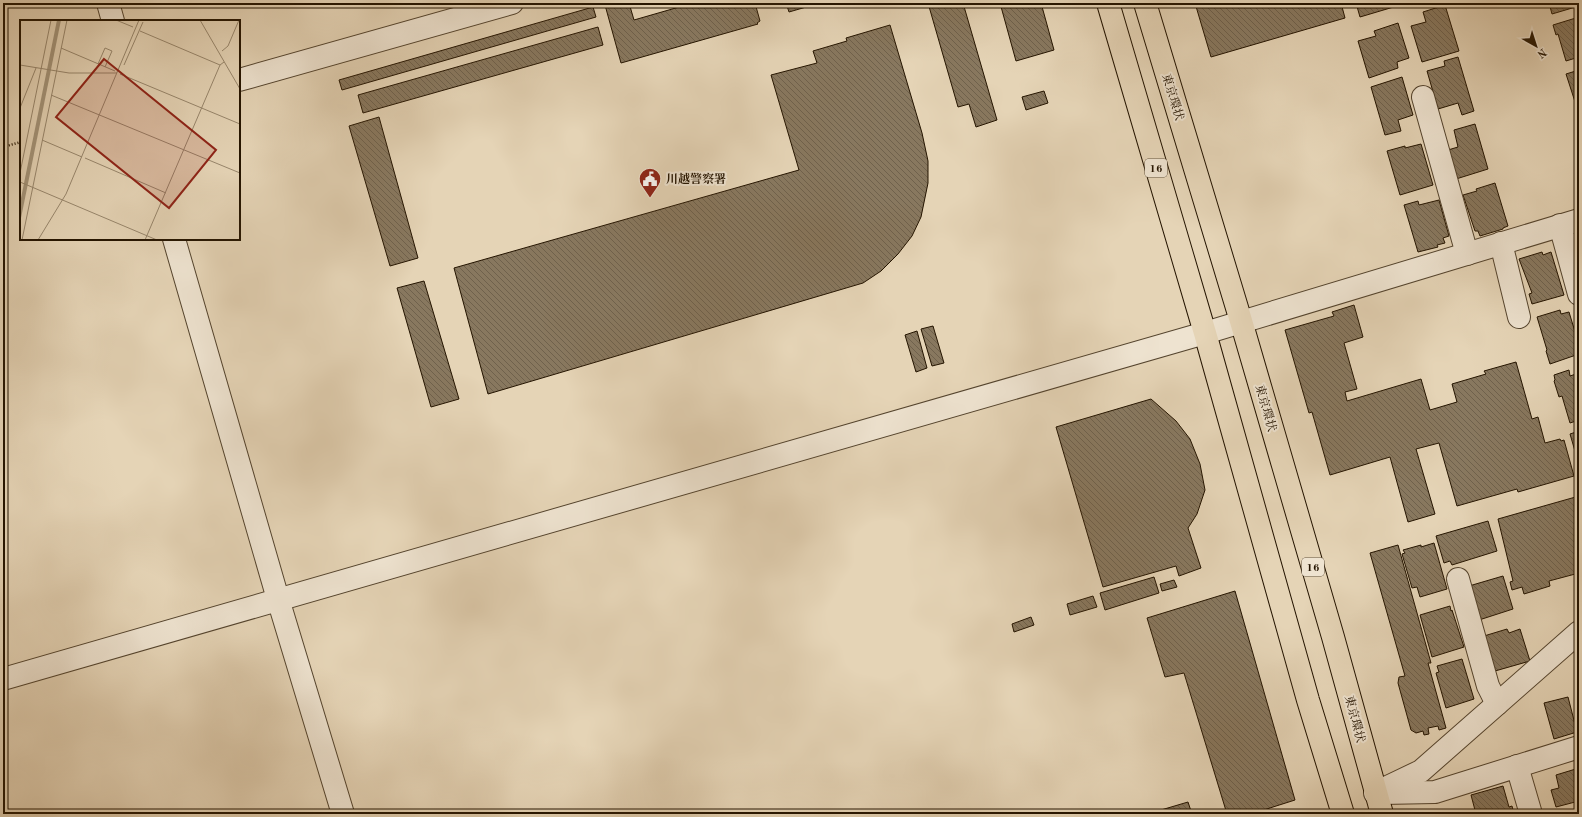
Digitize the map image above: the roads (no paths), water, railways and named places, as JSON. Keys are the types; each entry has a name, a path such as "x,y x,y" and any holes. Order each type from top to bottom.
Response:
{"highway":[{"name":"16","path":"1108,3 1205,333 1308,700 1338,813"},
{"name":"東京環状","path":"1145,3 1241,321 1333,638 1382,814"}],"street":[{"path":"108,3 113,20"},
{"path":"240,80 512,3"},
{"path":"1423,97 1467,254"},
{"path":"3,679 1205,333 1570,223 1579,294"},
{"path":"174,240 278,599 343,814"},
{"path":"1501,243 1519,317"},
{"path":"1458,579 1488,686 1497,704"},
{"path":"1375,793 1422,770 1579,632"},
{"path":"1375,793 1435,792 1579,747"},
{"path":"1517,766 1532,814"}],"place":[{"name":"川越警察署","path":"650,198"}]}
